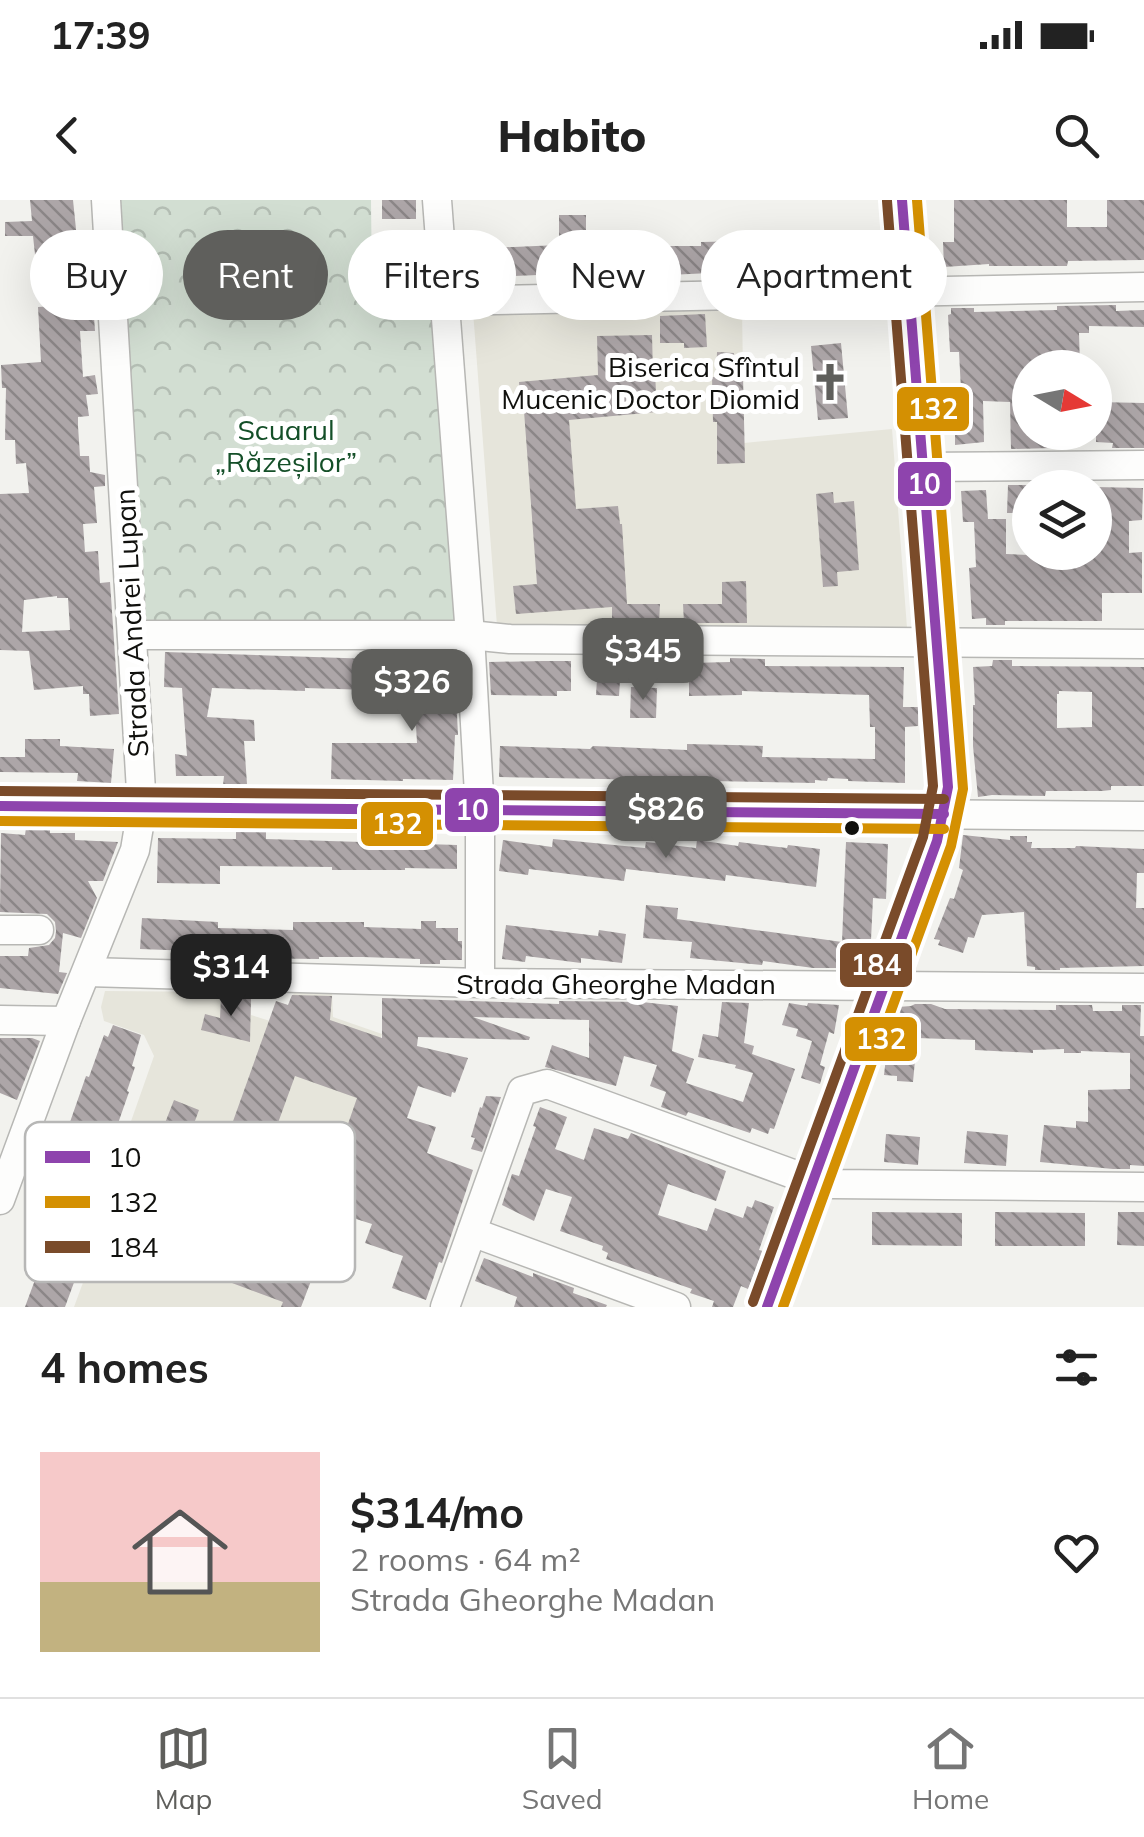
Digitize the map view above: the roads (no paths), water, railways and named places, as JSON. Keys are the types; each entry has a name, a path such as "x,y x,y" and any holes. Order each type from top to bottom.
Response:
{"street":[{"name":"Strada Andrei Lupan","path":"29,1122 134,850 142,808 106,200"},
{"path":"437,200 439,230"},
{"path":"902,200 904,230"},
{"path":"947,289 1144,286"},
{"path":"516,299 701,295"},
{"path":"445,320 480,812 480,983"},
{"path":"767,1307 937,841 948,788 910,320"},
{"path":"922,466 1144,464"},
{"path":"132,636 470,635 510,639 1144,644"},
{"path":"0,806 1144,816"},
{"path":"0,930 40,930"},
{"name":"Strada Gheorghe Madan","path":"88,972 480,983 1144,988"},
{"path":"0,1020 66,1021"},
{"path":"446,1307 522,1091 548,1084 812,1181 1144,1187"},
{"name":"Strada Andrei Lupan","path":"0,1200 25,1132"},
{"path":"472,1232 676,1307"}],"place":[{"name":"Biserica Sfîntul Mucenic Doctor Diomid","path":"830,382"}],"park label":[{"name":"Scuarul „Răzeșilor”","path":"286,445"}]}
